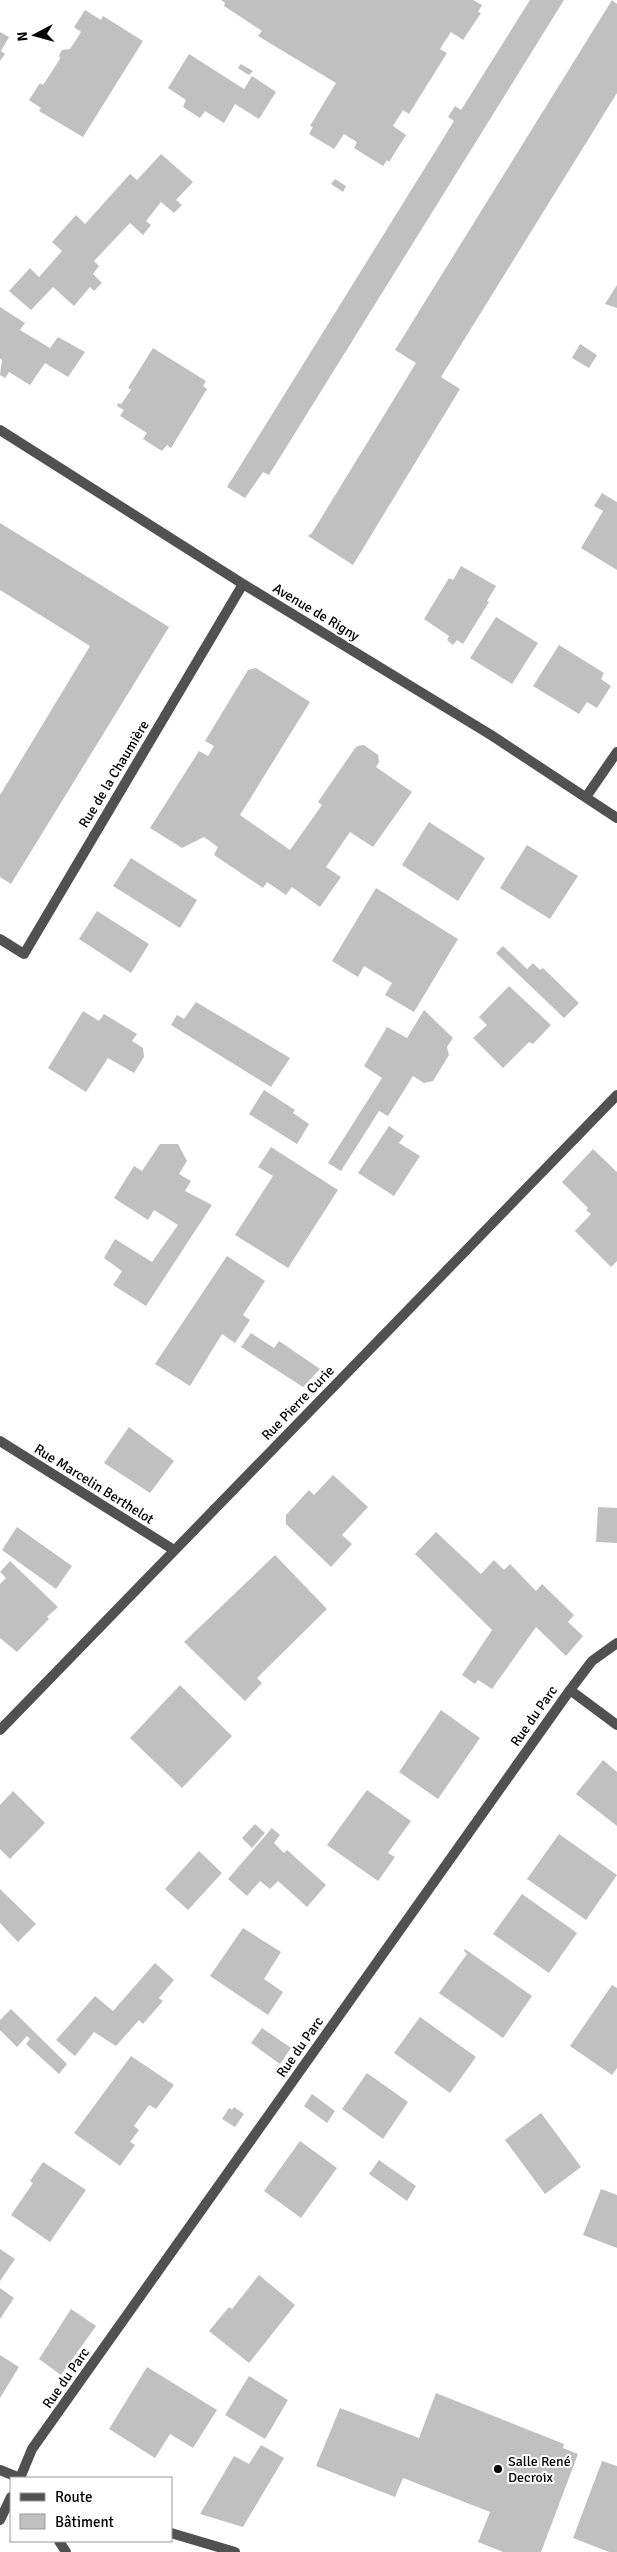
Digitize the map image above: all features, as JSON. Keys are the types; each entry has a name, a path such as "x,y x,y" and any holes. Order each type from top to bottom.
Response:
{"street":[{"name":"Avenue de Rigny","path":"0,430 243,584 490,734 617,818"},
{"name":"Rue de la Chaumière","path":"0,939 24,954 243,584"},
{"path":"586,797 617,752"},
{"name":"Rue Pierre Curie","path":"0,1730 617,1095"},
{"name":"Rue Marcelin Berthelot","path":"0,1441 174,1550"},
{"name":"Rue du Parc","path":"20,2477 38,2441 570,1690 592,1661 617,1643"},
{"path":"570,1690 617,1725"},
{"path":"0,2470 18,2477"},
{"path":"0,2520 10,2499"},
{"path":"172,2533 234,2552"}],"building":[{"path":"221,0 473,0 482,5 478,12 481,13 463,40 451,32 443,44 440,49 447,53 409,114 403,110 393,126 406,135 389,162 387,160 383,166 354,148 357,142 344,134 334,149 309,134 313,127 310,126 336,83 258,36 262,31 224,6 225,3"},
{"path":"530,0 564,0 269,475 263,472 245,498 227,487 454,121 448,117 455,106 461,110"},
{"path":"612,0 617,4 617,93 441,377 460,389 353,565 308,536 312,533 416,363 395,350"},
{"path":"85,10 101,20 103,16 143,41 83,137 39,111 41,108 29,100 40,83 43,85 60,59 59,55 62,50 70,49 81,32 74,27"},
{"path":"0,32 9,37 1,51 5,54 0,61"},
{"path":"189,54 244,89 252,76 276,92 259,119 235,104 224,123 205,111 200,118 183,107 186,100 168,88"},
{"path":"241,64 253,71 249,75 247,74 238,68"},
{"path":"161,154 193,182 176,200 182,205 174,213 161,202 146,221 151,225 143,235 130,223 94,261 99,266 93,274 102,283 94,291 90,287 74,306 53,287 31,310 9,291 30,268 39,277 62,251 52,242 76,215 85,224 130,174 137,180"},
{"path":"335,179 346,186 343,192 331,184"},
{"path":"617,285 617,308 605,304"},
{"path":"0,307 25,323 20,330 50,348 58,337 85,352 68,377 45,363 30,385 9,372 5,378 0,375 2,360 0,358"},
{"path":"580,344 597,355 589,368 572,358"},
{"path":"153,348 206,381 203,386 207,389 171,448 167,445 162,451 143,439 147,433 120,416 124,410 117,406 118,403 121,404 131,390 128,388"},
{"path":"602,493 617,502 617,570 581,548 603,511 594,506"},
{"path":"0,523 169,627 11,884 0,877 0,795 90,646 0,590"},
{"path":"461,566 496,586 487,601 489,602 463,644 457,640 453,645 447,640 449,636 424,619 449,578 453,580"},
{"path":"496,617 538,643 512,684 470,658"},
{"path":"559,645 604,673 601,679 611,686 597,708 587,702 579,714 533,686"},
{"path":"256,668 310,702 240,815 290,850 322,805 318,802 353,751 357,746 364,745 378,755 379,762 376,767 412,792 373,847 350,832 326,867 341,877 320,907 292,887 286,895 267,882 263,888 214,855 218,847 204,837 182,848 150,828 199,751 208,756 214,746 205,741 248,670"},
{"path":"429,822 485,858 458,901 402,865"},
{"path":"527,845 578,876 550,919 500,888"},
{"path":"131,858 197,900 180,928 113,886"},
{"path":"376,888 458,939 414,1012 385,995 392,983 364,966 358,977 332,961"},
{"path":"97,911 149,944 131,973 79,939"},
{"path":"503,946 527,969 533,963 540,970 543,968 579,1003 564,1018 496,953"},
{"path":"509,986 551,1025 533,1044 529,1042 503,1068 473,1038 487,1025 479,1017"},
{"path":"196,1002 290,1058 271,1087 171,1025 177,1015 184,1019"},
{"path":"424,1010 453,1038 447,1047 449,1055 433,1081 424,1083 413,1076 388,1116 379,1111 341,1171 328,1163 382,1078 364,1066 387,1027 407,1038"},
{"path":"83,1011 99,1021 104,1014 137,1034 132,1041 143,1048 144,1057 134,1073 108,1058 86,1092 48,1068"},
{"path":"264,1090 295,1110 293,1113 309,1124 297,1144 249,1114"},
{"path":"389,1126 404,1136 399,1143 420,1156 394,1196 358,1173"},
{"path":"160,1144 178,1144 187,1161 179,1174 191,1181 185,1191 212,1205 146,1306 113,1285 122,1271 104,1258 115,1239 152,1262 178,1225 154,1210 148,1220 114,1198 134,1166 142,1171"},
{"path":"271,1147 338,1190 288,1268 235,1235 273,1176 258,1167"},
{"path":"593,1149 617,1172 617,1261 611,1267 575,1231 591,1214 586,1210 588,1208 562,1182"},
{"path":"227,1256 265,1281 243,1315 250,1320 235,1343 222,1334 190,1386 155,1364"},
{"path":"251,1333 274,1348 279,1341 320,1369 303,1387 241,1347"},
{"path":"129,1427 174,1461 150,1493 104,1463"},
{"path":"333,1475 368,1507 342,1535 352,1544 331,1567 286,1524 286,1515 309,1490 314,1495"},
{"path":"598,1507 617,1508 617,1543 596,1542"},
{"path":"17,1527 72,1566 56,1589 2,1550"},
{"path":"436,1532 481,1574 494,1560 504,1570 510,1564 536,1591 542,1584 574,1615 568,1622 583,1636 566,1656 536,1627 492,1689 478,1680 475,1684 462,1675 492,1630 415,1554"},
{"path":"275,1555 327,1609 257,1678 262,1683 245,1701 184,1642"},
{"path":"10,1561 58,1607 17,1652 0,1638 0,1584 6,1578 0,1572"},
{"path":"180,1685 232,1736 182,1788 130,1738"},
{"path":"441,1710 480,1738 438,1799 399,1772"},
{"path":"603,1760 617,1772 617,1826 576,1794"},
{"path":"367,1790 411,1821 388,1853 395,1857 378,1881 327,1845"},
{"path":"13,1791 45,1823 10,1859 0,1849 0,1805"},
{"path":"255,1824 265,1833 252,1848 242,1838"},
{"path":"272,1828 280,1835 274,1843 284,1853 287,1850 326,1885 307,1907 278,1881 270,1889 260,1881 247,1896 228,1879"},
{"path":"559,1834 617,1875 586,1920 527,1879"},
{"path":"199,1851 222,1873 188,1910 165,1889"},
{"path":"0,1889 36,1924 18,1942 0,1923"},
{"path":"522,1894 577,1933 549,1973 493,1934"},
{"path":"243,1928 281,1952 264,1979 283,1992 268,2015 210,1976"},
{"path":"465,1949 532,1996 503,2038 439,1993 467,1954 464,1951"},
{"path":"155,1963 174,1980 159,1998 163,2001 143,2024 139,2020 116,2046 94,2032 75,2056 56,2040 95,1996 113,2011"},
{"path":"612,1985 617,1988 617,2068 612,2075 570,2046"},
{"path":"11,2009 67,2064 59,2074 26,2044 30,2039 27,2036 17,2047 0,2030 0,2020"},
{"path":"420,2017 476,2057 450,2093 394,2053"},
{"path":"262,2028 291,2048 280,2064 251,2043"},
{"path":"131,2056 174,2085 156,2109 149,2105 134,2126 139,2130 130,2142 135,2145 120,2166 74,2133"},
{"path":"367,2073 408,2102 383,2139 342,2109"},
{"path":"312,2094 335,2111 327,2123 304,2106"},
{"path":"234,2107 244,2114 235,2127 222,2119 229,2108 232,2110"},
{"path":"541,2113 581,2167 545,2194 505,2140"},
{"path":"300,2141 337,2168 301,2218 264,2191"},
{"path":"379,2160 416,2186 407,2201 369,2174"},
{"path":"43,2162 86,2190 50,2242 11,2215 33,2183 30,2181"},
{"path":"601,2189 617,2195 617,2248 583,2235"},
{"path":"0,2249 15,2259 0,2281"},
{"path":"259,2275 295,2305 249,2363 209,2331 229,2307 232,2309"},
{"path":"0,2288 14,2298 0,2319"},
{"path":"71,2309 96,2326 61,2375 39,2359"},
{"path":"0,2355 19,2367 0,2398"},
{"path":"147,2367 217,2410 193,2448 170,2434 155,2458 109,2429"},
{"path":"249,2376 288,2400 265,2439 225,2415"},
{"name":"Salle René Decroix","path":"436,2393 564,2444 563,2448 578,2454 541,2552 503,2552 478,2542 490,2512 403,2478 395,2497 316,2466 340,2408 419,2438"},
{"path":"261,2445 284,2458 243,2527 200,2514 234,2456 249,2464"},
{"path":"602,2461 617,2466 617,2552 609,2552 573,2538"}],"place":[{"name":"Salle René Decroix","path":"498,2469"}]}
